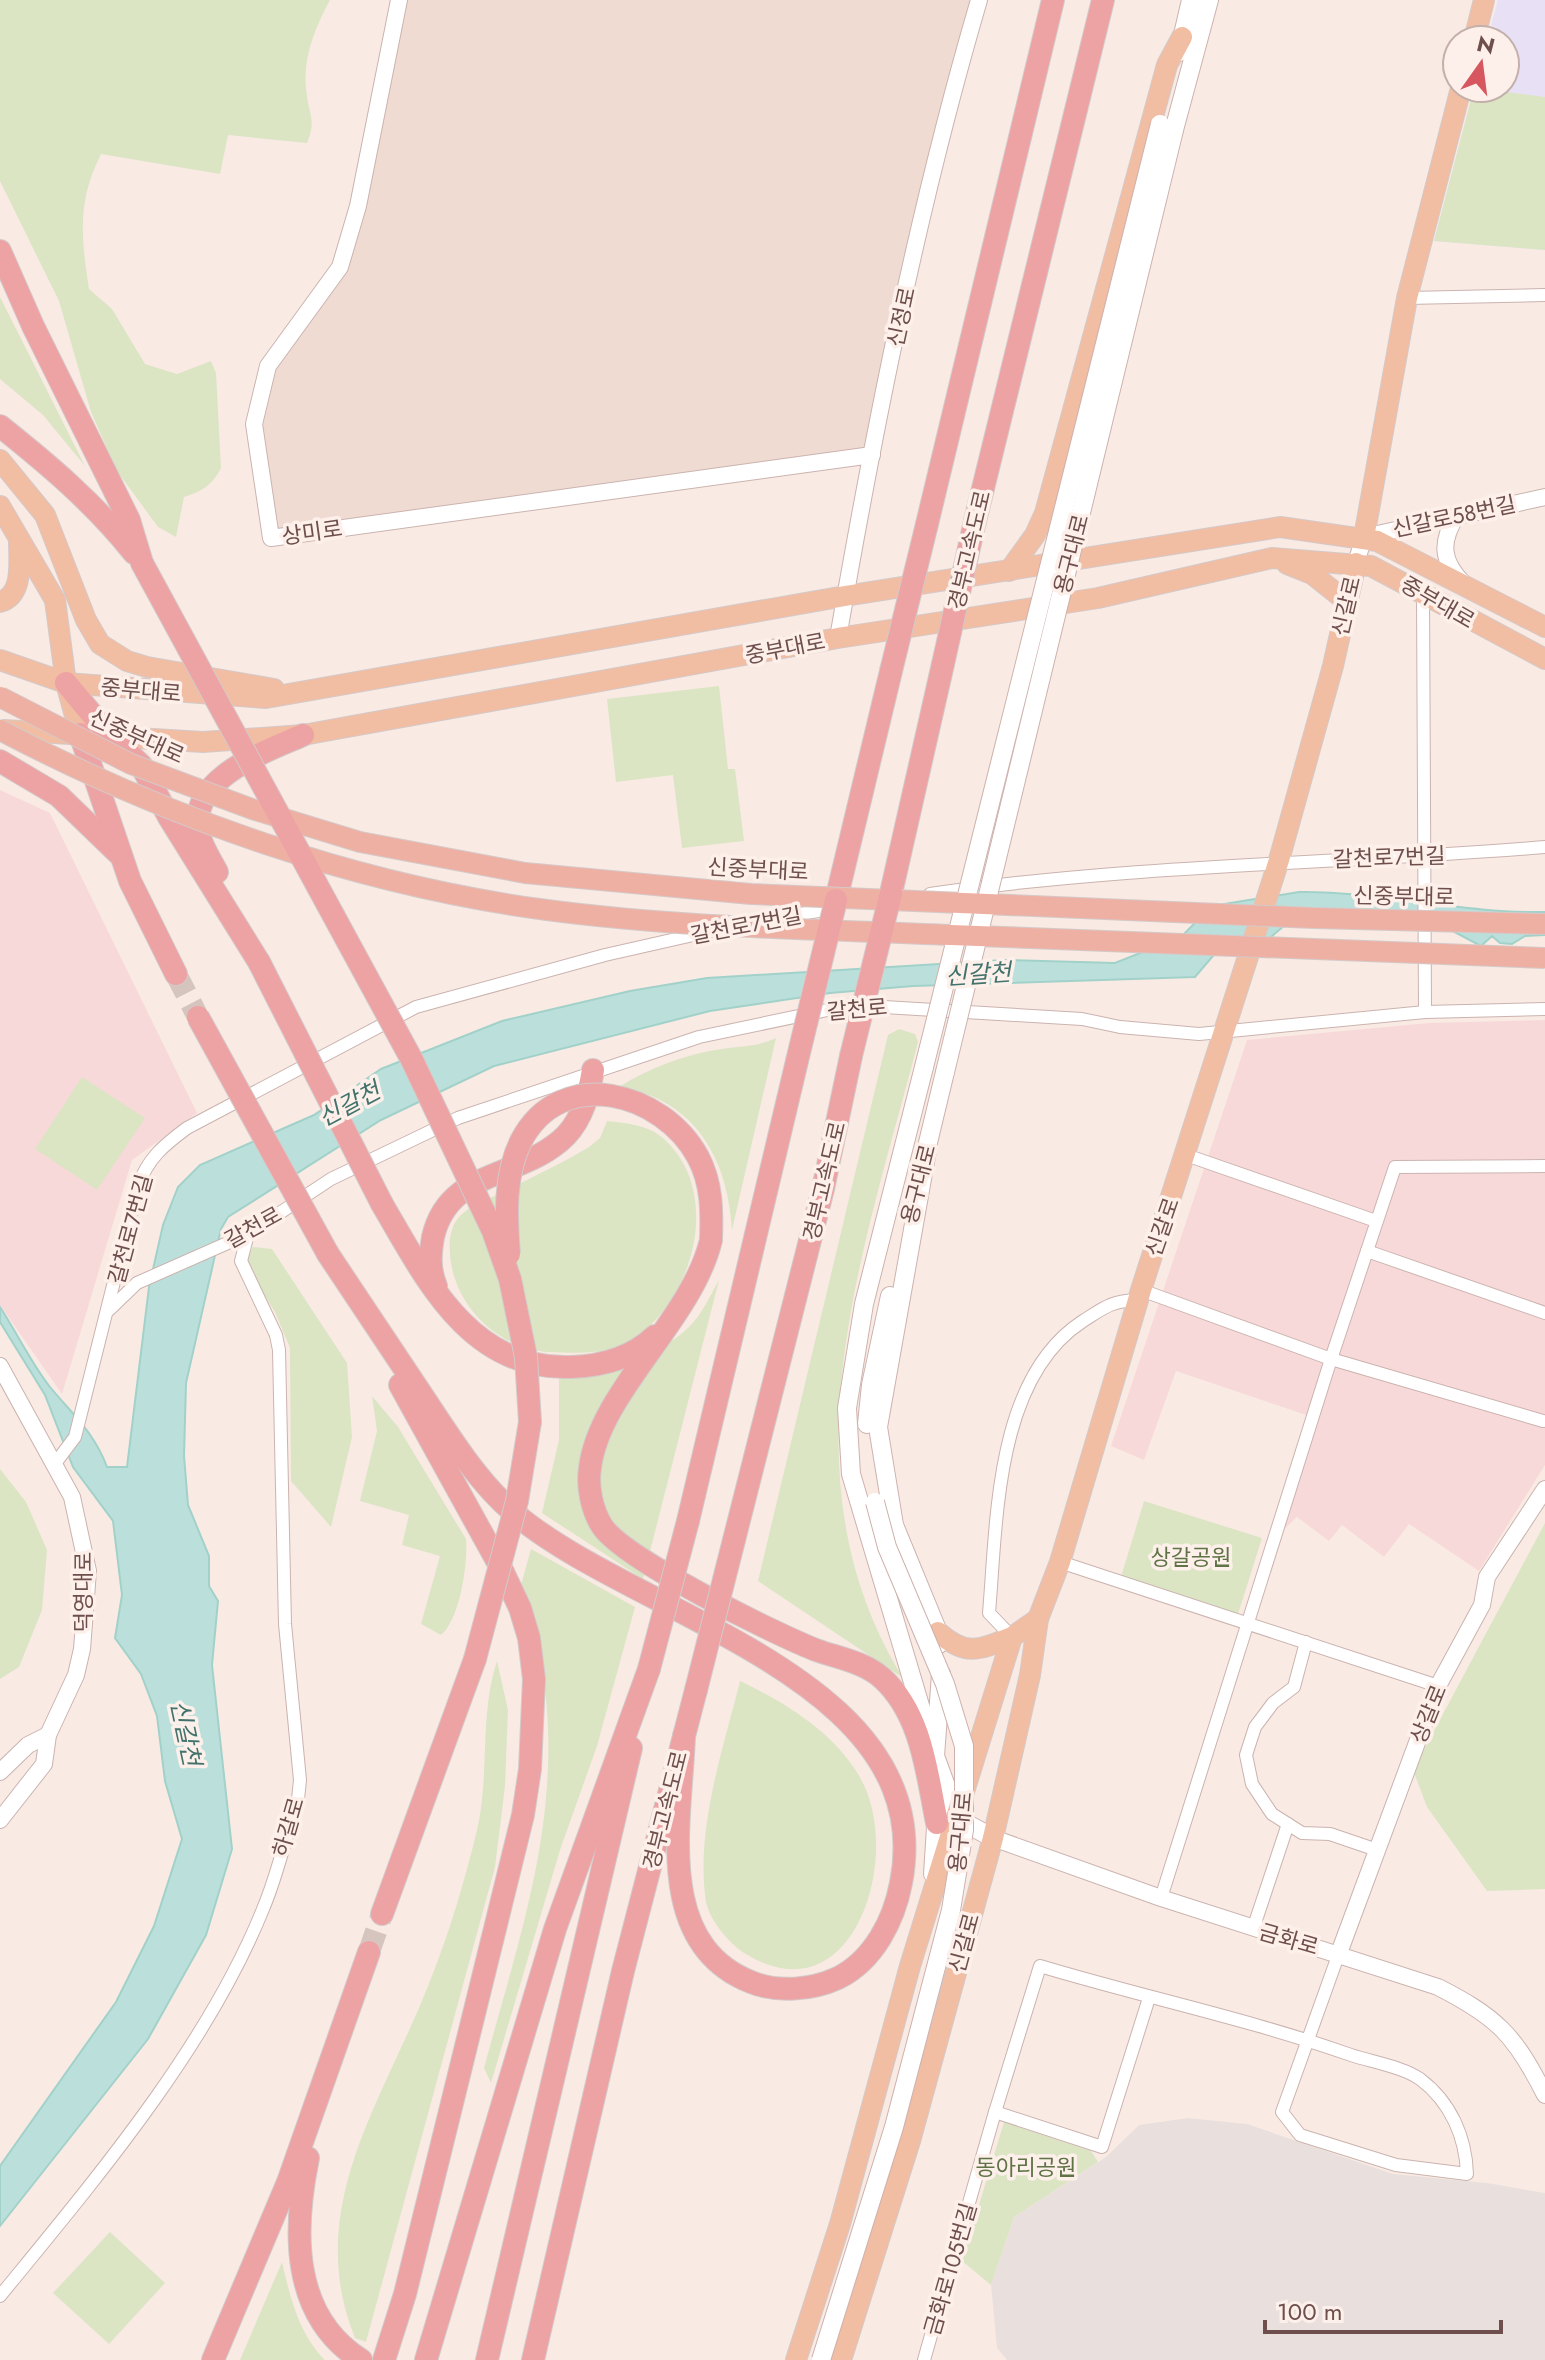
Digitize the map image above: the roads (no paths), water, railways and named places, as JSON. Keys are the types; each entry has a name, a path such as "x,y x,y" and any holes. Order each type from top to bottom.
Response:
{"highway":[{"name":"경부고속도로","path":"487,2360 649,1669 688,1521 1053,0"},
{"name":"경부고속도로","path":"533,2360 623,1971 823,1189 975,521 1103,0"},
{"path":"0,251 33,326 129,520 142,563"},
{"path":"0,426 56,471 111,524 142,563 412,1060 493,1231 510,1279 526,1357 530,1422 517,1501 475,1659 382,1914"},
{"path":"66,683 110,736 141,765 170,819 259,962"},
{"name":"신중부대로","path":"0,697 131,764 252,809 360,842 525,873 767,895 1314,918 1545,924"},
{"path":"0,730 131,792 235,832 357,871 544,910 772,930 1545,958"},
{"path":"80,734 120,855 176,974"},
{"path":"303,735 222,777 203,799 199,833 259,962 382,1204 446,1309 474,1336 501,1352 534,1365 560,1368 608,1363 631,1354 652,1340 681,1307"},
{"path":"0,761 59,796 120,855"},
{"path":"198,1017 501,1568 520,1608 534,1679 530,1769 523,1815 405,2294 384,2360"},
{"path":"446,1309 430,1263 434,1234 445,1205 462,1189 560,1141 586,1103 593,1070"},
{"path":"510,1279 507,1198 515,1156 522,1139 546,1110 581,1094 635,1101 653,1108 679,1130 699,1159 707,1180 712,1207 711,1240 699,1277 623,1393 595,1448 589,1488 603,1528 639,1557 749,1619 818,1651 863,1666 883,1678 900,1698 912,1721 947,1821"},
{"path":"328,1254 457,1448 512,1512 561,1547 767,1660 817,1693 849,1721 872,1747 902,1818 905,1850 897,1902 887,1927 856,1966 838,1978 814,1986 787,1989 761,1987 739,1977 702,1947 682,1906 679,1881 684,1736"},
{"path":"426,2360 564,1900 649,1669"},
{"path":"213,2360 288,2182 369,1952"},
{"path":"337,2040 313,2133 300,2204 304,2284 328,2333 361,2360"}],"main road":[{"name":"용구대로","path":"821,2360 894,2127 951,1910 964,1830 964,1746 945,1684 887,1547 875,1502 867,1434 871,1385 1167,127 1191,0"},
{"name":"용구대로","path":"947,1821 935,1756 851,1474 847,1408 864,1304 924,1067 1167,127 1209,0"},
{"path":"1478,24 1484,0"},
{"path":"1009,571 1035,535 1045,513 1163,80 1182,37"},
{"name":"신갈로","path":"1364,537 1407,298 1457,104"},
{"path":"0,460 45,515 86,620 100,644 127,661 147,667 297,693"},
{"path":"0,506 55,600 66,683 80,734"},
{"name":"중부대로","path":"0,660 66,683 244,699 297,693 845,596 1280,527 1364,537 1407,554 1545,627"},
{"path":"0,602 11,595 19,579 19,538"},
{"path":"1272,558 1312,574 1346,601"},
{"name":"중부대로","path":"0,730 203,742 303,735 838,638 1098,598 1272,558 1371,566 1545,659"},
{"name":"신갈로","path":"841,2360 910,2141 993,1838 1030,1675 1038,1619 1060,1562 1140,1295 1277,866 1333,666 1356,563"},
{"path":"928,1145 878,1427 894,1525 938,1632 941,1673 935,1756"},
{"path":"938,1632 952,1645 965,1650 985,1648 1012,1637 1038,1619"},
{"name":"용구대로","path":"796,2360 840,2224 931,1900 947,1821 1012,1637"},
{"path":"947,1821 993,1838"}],"street":[{"name":"상미로","path":"399,0 358,206 340,267 268,366 257,409 253,433 271,538 872,455"},
{"name":"신정로","path":"838,638 872,455 949,103 979,0"},
{"path":"1407,298 1545,295"},
{"name":"신갈로58번길","path":"1364,537 1545,497"},
{"path":"1457,515 1444,539 1444,552 1454,574 1468,588"},
{"name":"신갈로","path":"1356,563 1364,537"},
{"path":"1423,592 1425,1012"},
{"name":"갈천로7번길","path":"109,1310 138,1186 144,1170 158,1150 187,1128 416,1007 605,955 771,918 1028,880 1545,847"},
{"name":"갈천로","path":"109,1310 137,1283 248,1234 331,1179 444,1124 593,1070 699,1037 851,1005 1082,1019 1173,1033 1228,1024 1425,1012 1545,1009"},
{"path":"1186,1155 1376,1221"},
{"path":"1161,1898 1331,1359 1395,1167 1545,1166"},
{"name":"하갈로","path":"0,2296 120,2143 181,2061 208,2018 263,1910 298,1799 300,1780 285,1624 279,1350 276,1335 241,1261 248,1234"},
{"path":"1367,1251 1545,1313"},
{"path":"1012,1637 989,1613 1000,1487 1017,1409 1060,1336 1114,1301 1140,1295 1331,1359 1543,1421"},
{"path":"54,1465 75,1437 109,1310"},
{"name":"덕영대로","path":"0,1366 72,1497 88,1571 87,1607 76,1675 48,1735 44,1764 0,1820"},
{"name":"상갈로","path":"1339,1953 1438,1686 1482,1605 1487,1577 1545,1489"},
{"path":"1060,1562 1438,1686"},
{"path":"1306,1642 1294,1687 1273,1703 1255,1727 1246,1755 1252,1784 1272,1814 1302,1833 1330,1834 1377,1850"},
{"path":"0,1772 28,1745 48,1735"},
{"path":"1253,1929 1288,1824"},
{"name":"금화로","path":"993,1838 1253,1929 1339,1953 1438,1987 1474,2006 1502,2026 1525,2055 1545,2095"},
{"path":"995,2112 1102,2147 1149,1998 1307,2039 1419,2078 1445,2104 1457,2128 1466,2147 1467,2174 1396,2165 1300,2135 1282,2112 1307,2039 1339,1953"},
{"name":"금화로105번길","path":"924,2360 1040,1966 1149,1998"}],"water":[{"name":"신갈천","path":"1299,892 1361,895 1483,910 1545,912 1545,935 1525,936 1512,944 1500,943 1492,936 1481,946 1449,929 1285,925 1265,942 1224,943 1195,977 913,986 830,993 710,1011 494,1066 381,1120 228,1217 221,1229 186,1383 184,1456 188,1505 209,1556 209,1586 218,1601 212,1665 232,1849 206,1935 148,2039 0,2226 0,2166 116,2002 154,1926 182,1839 165,1781 157,1716 141,1674 115,1638 122,1595 113,1521 73,1467 45,1395 0,1322 0,1307 43,1378 89,1434 107,1467 127,1467 149,1287 163,1225 178,1187 200,1165 314,1115 381,1069 502,1021 630,991 707,978 1005,960 1115,963 1181,937 1212,906"}],"tunnel":[{"path":"176,974 198,1017"},
{"path":"369,1952 382,1914"}],"park label":[{"name":"상갈공원","path":"1191,1557"},
{"name":"동아리공원","path":"1026,2167"}]}
